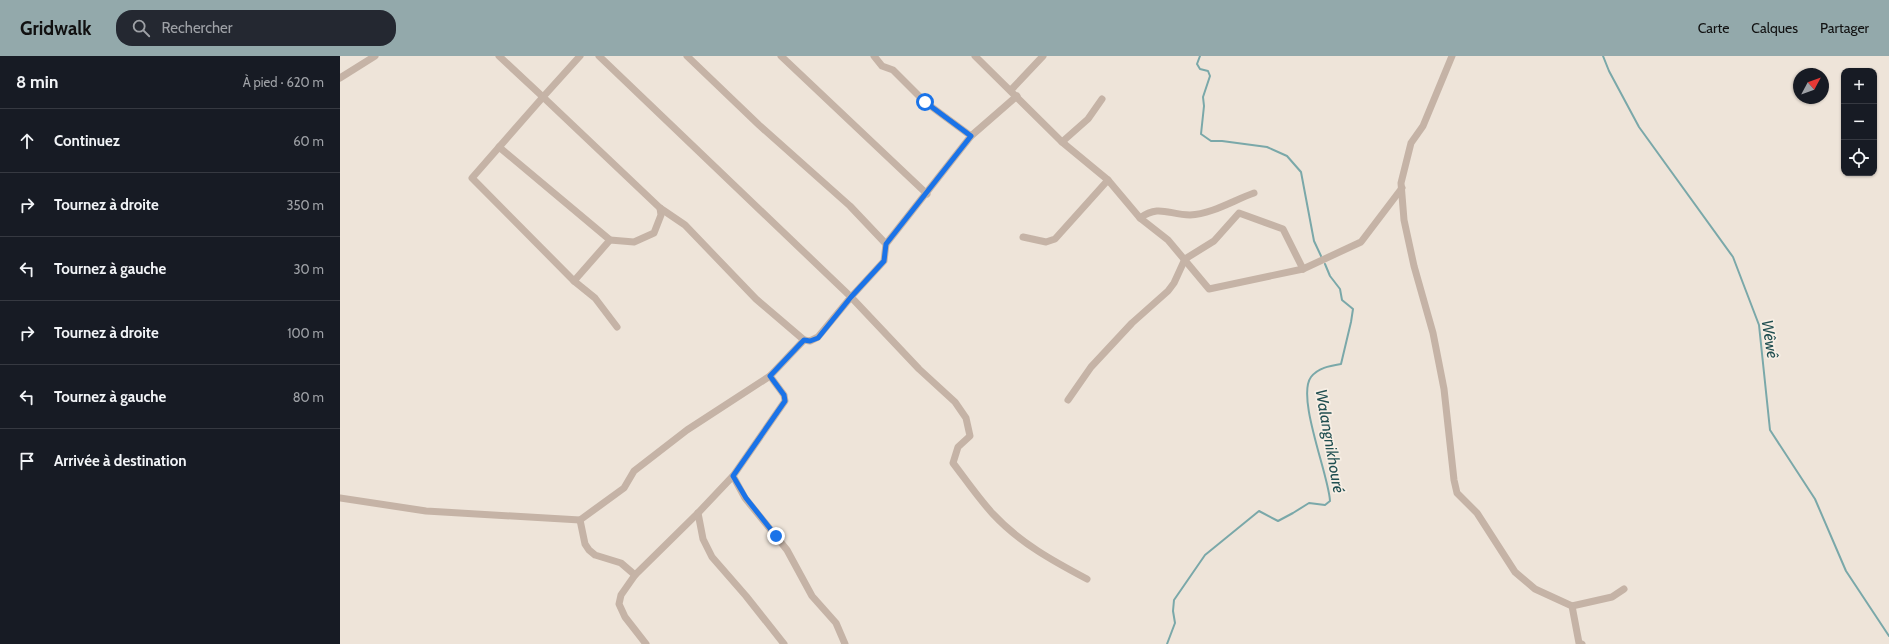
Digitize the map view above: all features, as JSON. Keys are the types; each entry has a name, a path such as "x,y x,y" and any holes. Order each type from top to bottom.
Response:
{"street":[{"path":"340,78 375,56"},
{"path":"499,56 660,208 685,225 756,299 804,340 810,341 818,338 851,297 884,261 886,244 927,194 971,136 1017,96"},
{"path":"580,56 472,178 574,281 595,298 616,327"},
{"path":"599,56 851,297 919,369 955,402 966,418 970,436 958,447 953,464 993,514 1031,546 1047,557 1087,579"},
{"path":"687,56 759,125 850,206 886,244"},
{"path":"781,56 927,194"},
{"path":"874,56 882,66 893,70 925,102 971,136"},
{"path":"975,56 1062,142 1108,180 1140,218 1168,240 1209,289 1303,269 1361,242 1402,188"},
{"path":"1011,90 1043,56"},
{"path":"1452,56 1423,126 1411,143 1401,183 1404,220 1414,266 1434,333 1444,389 1454,480 1457,493 1477,513 1515,572 1535,589 1572,606 1612,597 1624,589"},
{"path":"1062,142 1088,119 1102,99"},
{"path":"499,147 610,240 634,242 654,233 661,215 660,208"},
{"path":"1023,237 1046,242 1055,239 1108,180"},
{"path":"1140,218 1157,210 1190,215 1212,210 1254,193"},
{"path":"1068,400 1091,367 1132,322 1168,291 1174,283 1185,259 1214,241 1239,213 1283,230 1303,269"},
{"path":"574,281 610,240"},
{"path":"340,498 426,511 580,520 624,488 634,471 669,444 770,376 804,340"},
{"path":"646,644 625,617 619,604 621,594 635,574 698,513 733,476 785,401 784,395 770,376"},
{"path":"733,476 746,498 787,550 812,596 836,623 846,644"},
{"path":"698,513 703,539 712,557 746,596 784,644"},
{"path":"580,520 585,544 589,550 595,554 621,563 635,574"},
{"path":"1572,606 1579,643 1582,644"}],"waterway":[{"name":"Walangnikhouré","path":"1200,56 1197,64 1200,69 1208,71 1210,76 1203,97 1204,106 1201,134 1211,141 1267,147 1287,156 1301,172 1314,241 1321,256"},
{"name":"Wêwê","path":"1603,56 1609,71 1639,127 1733,257 1759,325 1770,430 1815,499 1846,571 1889,636"},
{"name":"Walangnikhouré","path":"1167,644 1175,623 1173,611 1174,600 1205,555 1259,511 1278,521 1309,503 1325,505 1330,501 1310,418 1307,387 1311,377 1317,371 1341,364 1353,309 1342,300 1340,289 1330,276 1325,264"}],"route":[{"path":"776,536 746,498 733,476 785,401 784,395 770,376 804,340 810,341 818,338 851,297 884,261 886,244 927,194 971,136 925,102"}]}
